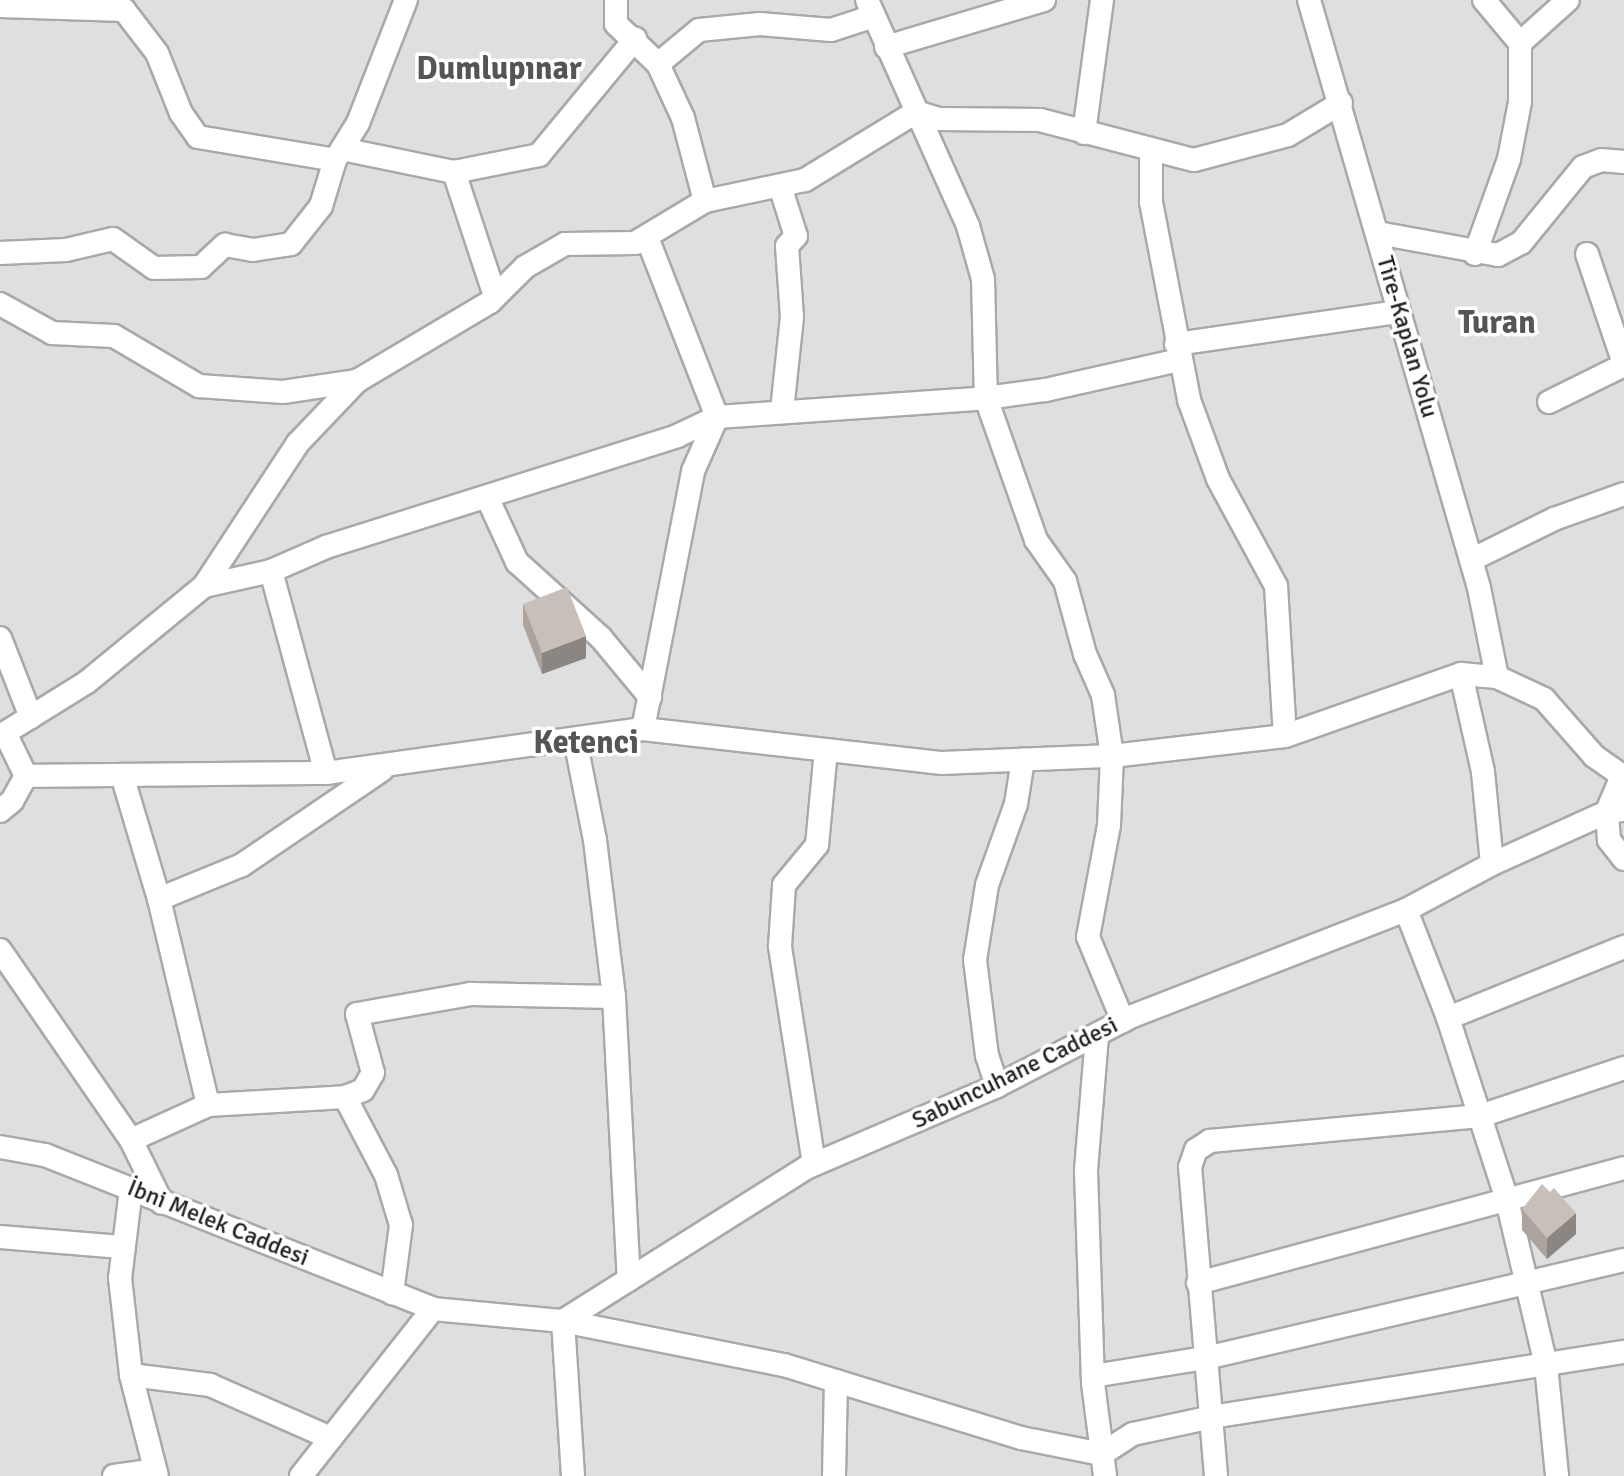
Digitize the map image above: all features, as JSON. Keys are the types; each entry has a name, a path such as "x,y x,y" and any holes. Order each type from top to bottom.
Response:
{"street":[{"path":"0,253 66,250 113,239 154,268 201,267 225,245 253,250 291,244 321,206 338,155 358,123 406,0"},
{"path":"616,0 616,24 658,64 683,118 705,201"},
{"path":"886,47 1044,0"},
{"path":"1084,133 1102,0"},
{"name":"Tire-Kaplan Yolu","path":"1309,0 1471,560 1497,677"},
{"path":"1475,254 1516,131 1520,43 1484,0"},
{"path":"1520,43 1568,0"},
{"path":"0,6 124,10 157,53 181,113 198,137 454,172 539,155 635,39"},
{"path":"658,64 699,30 760,24 831,30 869,9 968,226 983,279 986,398 1036,540 1065,581 1085,654 1103,695 1112,756 1109,825 1088,937 1123,1021"},
{"path":"916,112 939,119 1040,120 1194,160 1288,135 1341,103"},
{"path":"26,776 2,735 87,682 204,586 298,443 357,381 495,296 525,267 565,244 635,243 705,201 805,180 846,158 916,112"},
{"path":"1151,150 1151,202 1177,352 1218,479 1276,586 1285,736"},
{"path":"1378,233 1475,254 1498,255 1521,243 1583,167 1601,160 1624,162"},
{"path":"454,172 495,296"},
{"path":"780,186 796,236 787,246 792,317 782,411"},
{"path":"643,729 693,471 717,417 647,237"},
{"path":"1549,402 1624,364 1587,254"},
{"path":"0,304 52,333 114,336 199,386 283,392 357,381"},
{"path":"204,586 271,571 326,547 677,436 717,417 986,398 1177,352 1398,312"},
{"path":"1471,560 1554,519 1624,494"},
{"path":"487,497 517,562 601,638 650,697"},
{"path":"271,571 326,773"},
{"path":"0,638 31,717"},
{"path":"1461,674 1483,772 1492,864"},
{"path":"26,776 326,773 643,729 942,763 1112,756 1285,736 1461,674 1497,677 1544,699 1594,756 1623,776 1609,840 1624,859"},
{"path":"575,739 595,840 614,997 629,1280"},
{"path":"814,1164 780,946 784,885 817,845 826,750"},
{"path":"997,1086 987,1056 975,960 987,885 1016,804 1023,760"},
{"path":"159,899 242,865 388,766"},
{"path":"122,775 159,899 208,1105"},
{"path":"0,811 12,801 26,776"},
{"name":"Sabuncuhane Caddesi","path":"563,1321 814,1164 997,1086 1123,1021 1406,910 1492,864 1615,811"},
{"path":"1406,910 1448,1018 1507,1200 1546,1365 1557,1476"},
{"path":"1448,1018 1624,947"},
{"path":"0,950 131,1140 162,1203"},
{"path":"131,1140 208,1105 345,1097 363,1090 373,1073 357,1014 471,994 614,997"},
{"path":"1097,1036 1086,1171 1093,1376 1103,1465"},
{"path":"1216,1476 1190,1167 1196,1150 1205,1143 1480,1116 1624,1068"},
{"path":"345,1097 386,1175 401,1225 392,1293"},
{"name":"İbni Melek Caddesi","path":"0,1147 45,1155 433,1309"},
{"path":"1198,1283 1624,1168"},
{"path":"114,1476 156,1473 131,1375 120,1278 131,1189"},
{"path":"0,1237 122,1247"},
{"path":"1093,1376 1206,1358 1624,1260"},
{"path":"301,1476 433,1309 563,1321 784,1365 1103,1465"},
{"path":"563,1321 568,1471"},
{"path":"1103,1465 1133,1434 1212,1417 1624,1352"},
{"path":"131,1375 210,1385 331,1438"},
{"path":"834,1476 836,1381"}],"shaded area":[{"path":"0,0 1624,0 1624,1476 0,1476"}],"building":[{"path":"567,587 586,636 542,653 523,604"},
{"path":"1542,1184 1550,1192 1554,1188 1576,1213 1547,1238 1522,1209"}],"district":[{"name":"Dumlupınar","path":"499,69"},
{"name":"Turan","path":"1497,323"},
{"name":"Ketenci","path":"586,743"}]}
